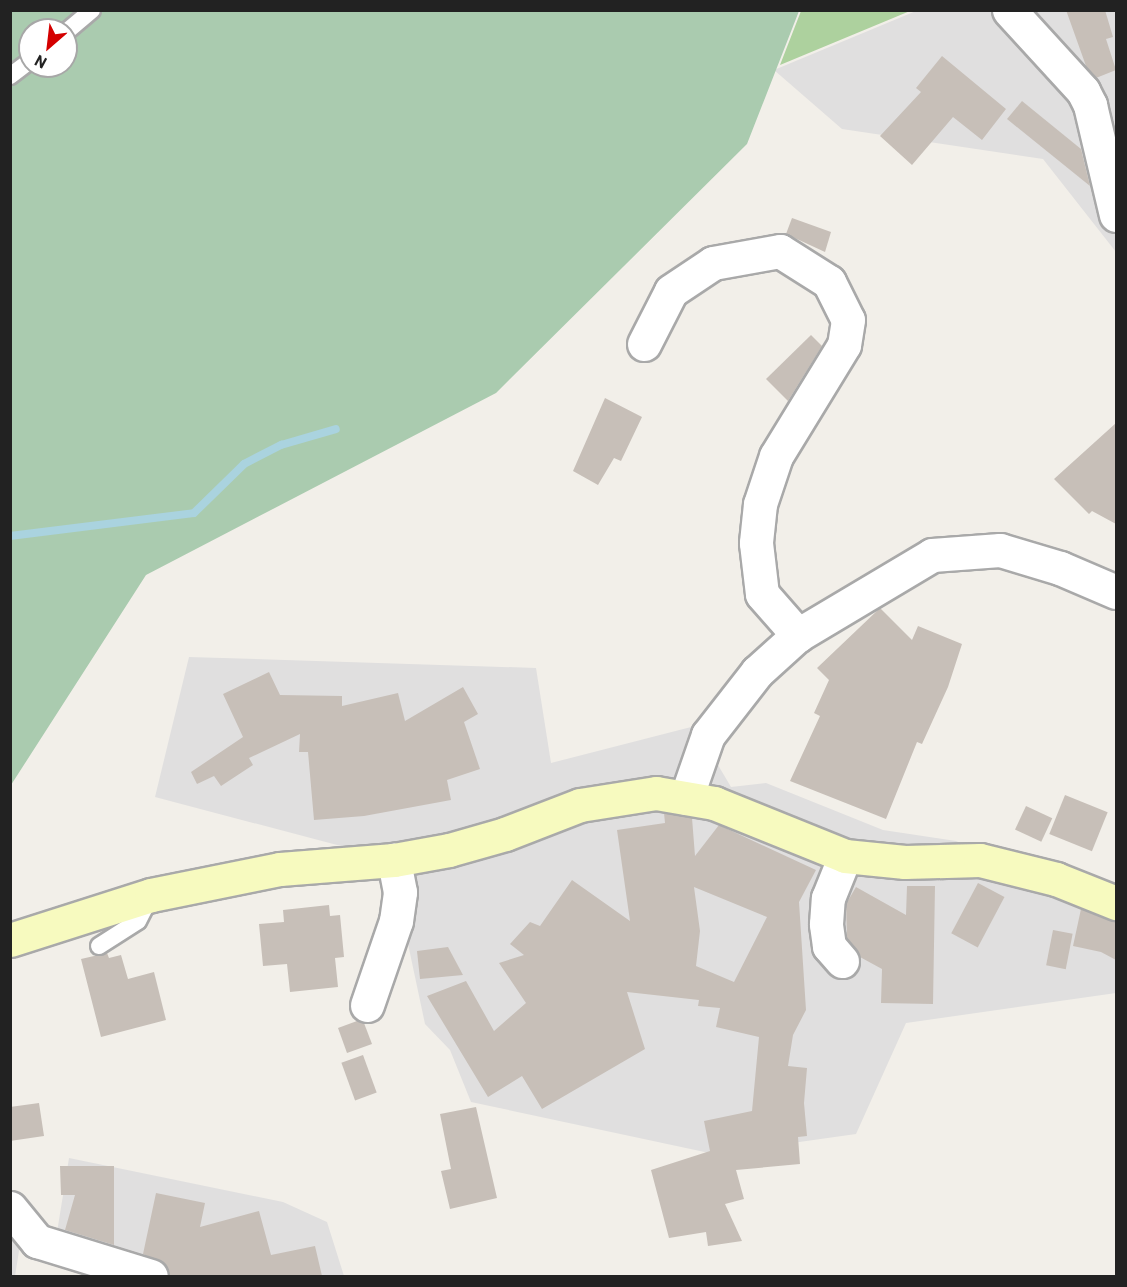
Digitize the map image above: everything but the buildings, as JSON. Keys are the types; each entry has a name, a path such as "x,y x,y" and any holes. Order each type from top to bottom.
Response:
{"main road":[{"path":"10,940 151,895 280,869 394,860 505,834 580,805 656,793 714,803 781,833 845,856 905,862 980,860 1056,879 1116,903"}],"street":[{"path":"1009,10 1083,91 1090,105 1116,215"},
{"path":"644,344 671,291 713,263 780,251 829,282 848,320 844,345 776,456 760,504 756,543 762,594 798,635"},
{"path":"686,798 708,735 757,672 798,635 932,555 1000,550 1060,568 1116,592"},
{"path":"842,961 829,946 826,924 828,898 845,856"},
{"path":"367,1005 396,921 400,892 394,860"},
{"path":"10,1208 37,1241 151,1276"}],"lane":[{"path":"78,22 92,10"},
{"path":"99,946 138,921 151,895"}],"shaded area":[{"path":"916,11 1116,11 1116,252 1043,159 842,129 774,70"},
{"path":"189,657 536,668 551,763 695,726 731,787 766,783 883,830 956,841 1116,914 1116,993 906,1023 856,1134 714,1154 471,1102 450,1050 425,1024 390,859 155,797"},
{"path":"69,1158 283,1202 327,1222 344,1276 91,1276 92,1269 53,1257"},
{"path":"10,1224 23,1226 15,1276 11,1276"}],"green space":[{"path":"801,10 910,11 780,65"},
{"path":"11,11 799,11 747,144 496,393 146,575 11,785"}],"waterway":[{"path":"10,536 194,513 244,464 281,445 336,429"}]}
